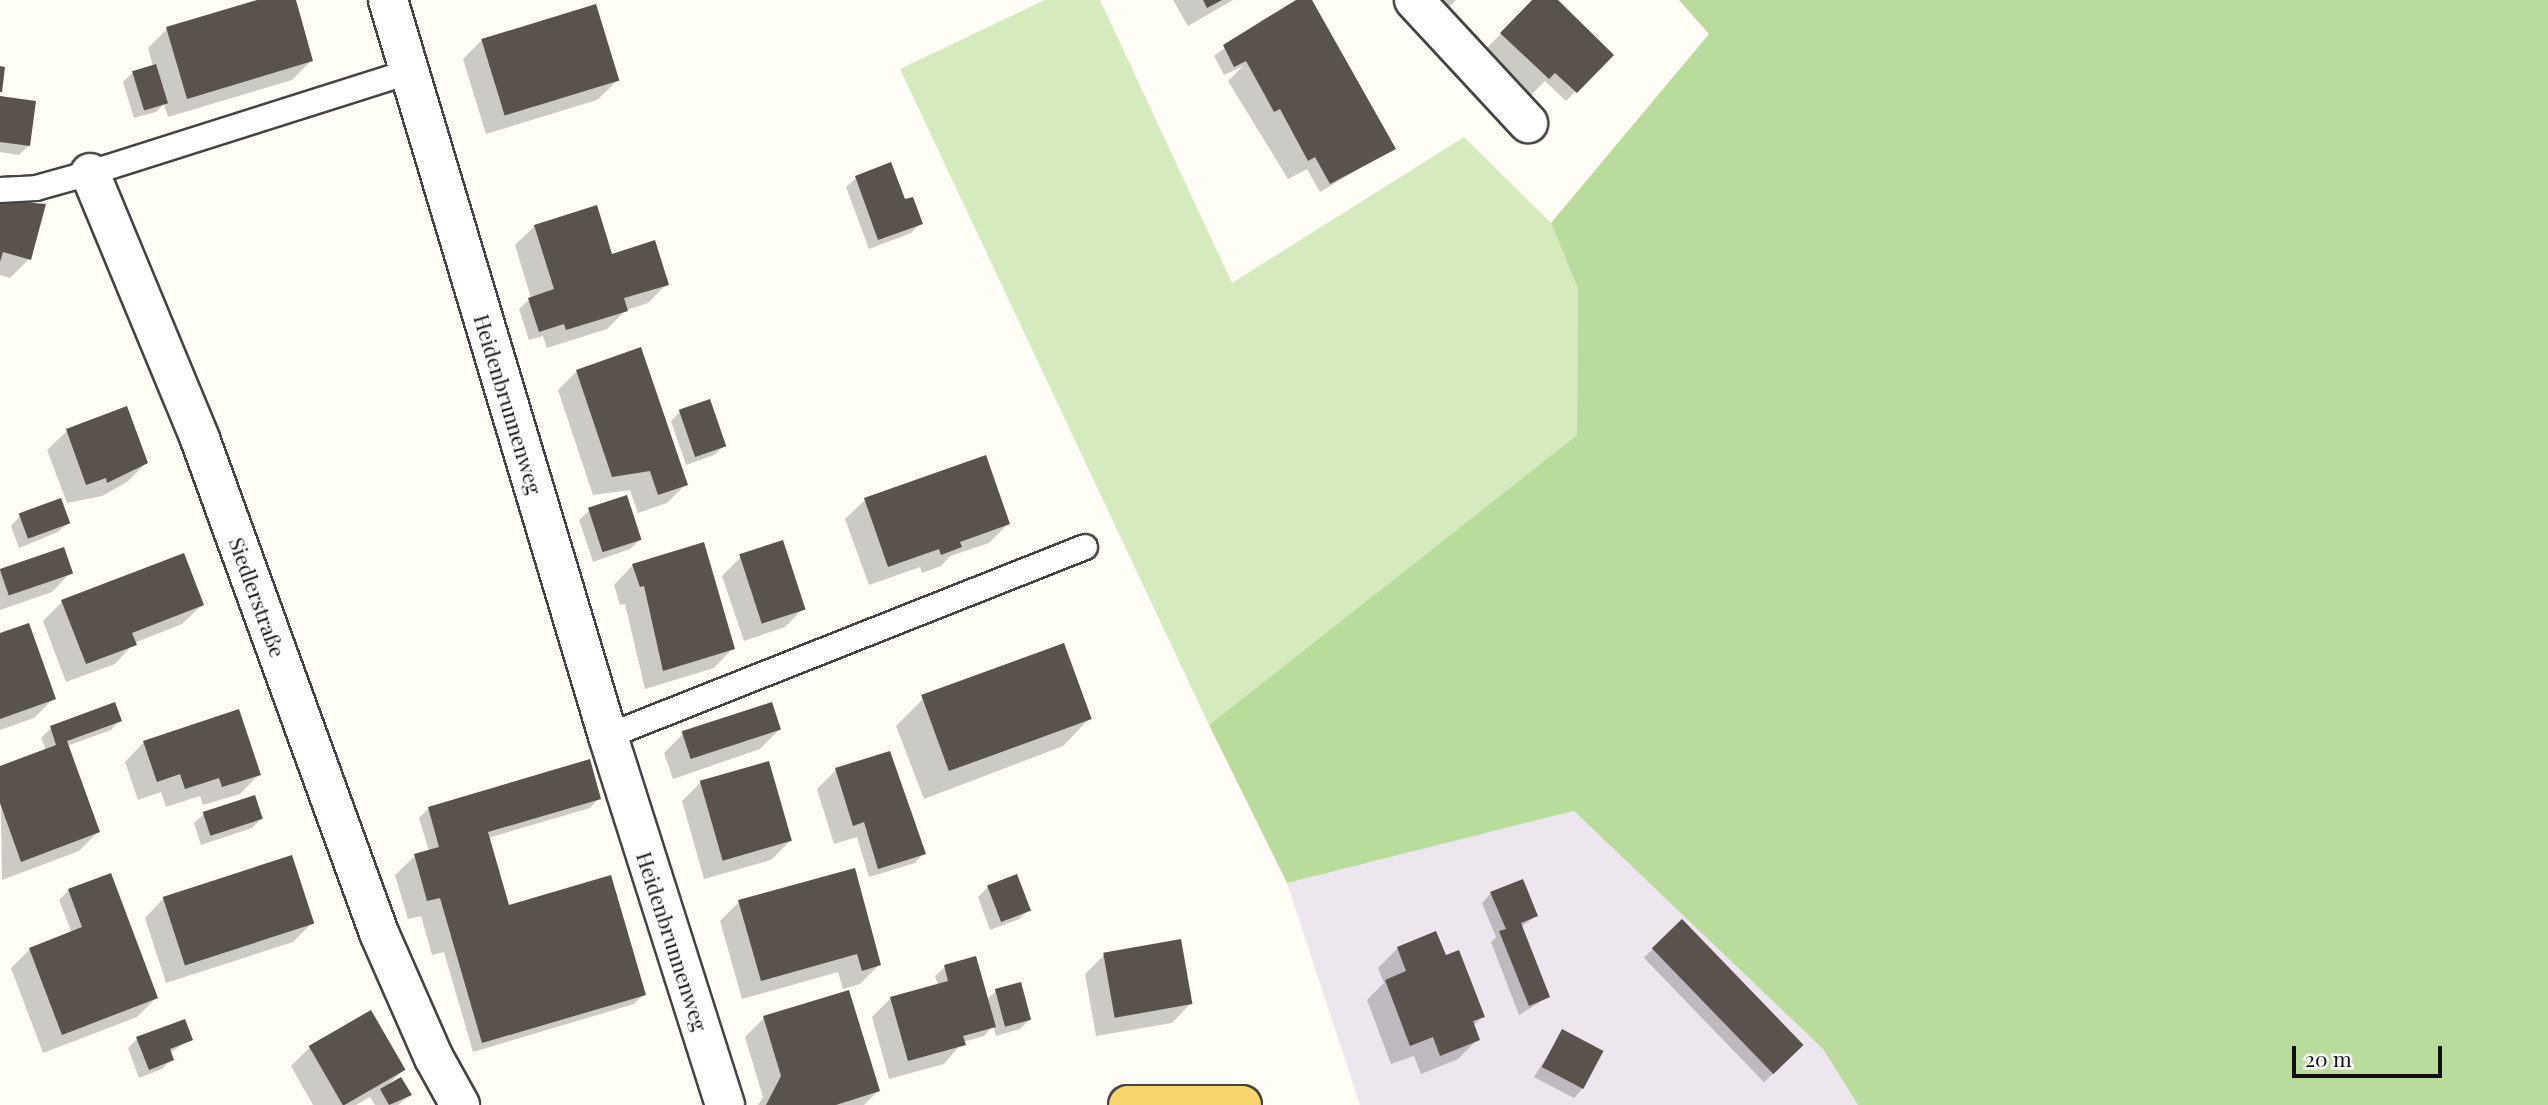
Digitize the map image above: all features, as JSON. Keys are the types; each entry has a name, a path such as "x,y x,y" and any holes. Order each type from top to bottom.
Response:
{"main road":[{"path":"1128,1105 1242,1105"}],"street":[{"name":"Heidenbrunnenweg","path":"388,0 608,736 725,1105"},
{"path":"1414,0 1528,123"},
{"name":"Siedlerstraße","path":"90,173 134,271 200,439 379,933 434,1058 460,1105"}],"lane":[{"path":"0,190 36,188 90,173 410,72"},
{"path":"608,736 1085,547"}],"shaded area":[{"path":"1574,811 1823,1049 1858,1105 1360,1105 1287,883"}],"green space":[{"path":"1045,0 1100,0 1232,283 1464,137 1551,223 1578,289 1577,435 1209,725 900,69"},
{"path":"1679,0 2548,0 2548,1105 1858,1105 1823,1049 1574,811 1287,883 1209,725 1577,435 1578,289 1551,223 1709,34"}],"building":[{"path":"257,0 296,0 313,61 187,99 166,27"},
{"path":"1203,0 1222,0 1207,8"},
{"path":"1296,0 1312,0 1396,149 1330,184 1315,157 1308,161 1280,109 1274,112 1246,61 1234,67 1223,45"},
{"path":"1532,0 1558,0 1614,55 1577,93 1555,73 1549,79 1500,33"},
{"path":"596,4 619,81 505,116 481,39"},
{"path":"156,64 168,103 144,111 132,71"},
{"path":"0,66 5,67 2,92 0,92"},
{"path":"0,96 36,101 30,146 0,142"},
{"path":"891,162 905,199 913,197 923,224 878,240 855,176"},
{"path":"0,200 46,204 31,260 3,252 0,262"},
{"path":"597,205 612,254 655,240 669,285 624,298 628,311 566,330 564,324 539,332 528,298 554,289 534,225"},
{"path":"641,347 688,485 658,495 650,471 612,477 576,370"},
{"path":"710,399 726,446 695,457 679,410"},
{"path":"127,406 148,463 107,483 106,478 86,485 66,429"},
{"path":"986,455 1010,524 960,542 962,547 941,555 939,549 888,567 864,498"},
{"path":"627,495 642,540 603,552 588,508"},
{"path":"61,498 70,523 28,539 19,513"},
{"path":"783,540 806,609 762,624 739,554"},
{"path":"704,542 735,649 663,671 644,586 640,587 632,564"},
{"path":"64,547 73,573 9,596 0,569"},
{"path":"184,553 204,605 132,633 137,645 86,664 61,600"},
{"path":"29,623 56,699 0,719 0,633"},
{"path":"1064,643 1092,719 949,771 921,695"},
{"path":"115,702 122,721 67,741 100,832 21,862 0,803 0,766 56,745 50,726"},
{"path":"772,702 781,730 691,759 682,731"},
{"path":"239,709 261,775 222,787 219,778 185,789 180,774 157,782 143,741"},
{"path":"890,751 926,854 878,869 864,822 853,826 835,768"},
{"path":"590,759 601,799 488,832 509,905 611,875 646,995 482,1043 440,898 427,901 414,854 439,847 428,807"},
{"path":"769,761 792,841 723,861 700,781"},
{"path":"255,795 263,819 210,836 203,812"},
{"path":"292,855 314,923 185,966 163,897"},
{"path":"855,868 881,965 862,971 857,954 761,981 738,900"},
{"path":"111,873 158,998 62,1035 29,948 82,927 68,889"},
{"path":"1017,874 1031,910 1001,922 987,885"},
{"path":"1523,879 1538,916 1521,923 1550,997 1529,1006 1499,931 1506,929 1490,892"},
{"path":"1682,919 1804,1045 1773,1074 1652,948"},
{"path":"1436,931 1446,955 1459,950 1485,1017 1473,1021 1480,1040 1440,1056 1433,1037 1410,1046 1385,980 1406,971 1397,947"},
{"path":"1181,939 1192,1004 1115,1018 1103,953"},
{"path":"976,956 996,1027 963,1036 966,1045 908,1061 890,997 948,981 944,965"},
{"path":"1021,982 1031,1020 1005,1027 995,989"},
{"path":"849,990 880,1091 836,1105 766,1105 781,1076 763,1016"},
{"path":"371,1010 406,1070 343,1105 309,1046"},
{"path":"185,1019 193,1040 170,1049 174,1060 149,1070 136,1037"},
{"path":"1562,1029 1603,1051 1583,1089 1542,1067"},
{"path":"401,1077 412,1095 389,1105 380,1089"}]}
